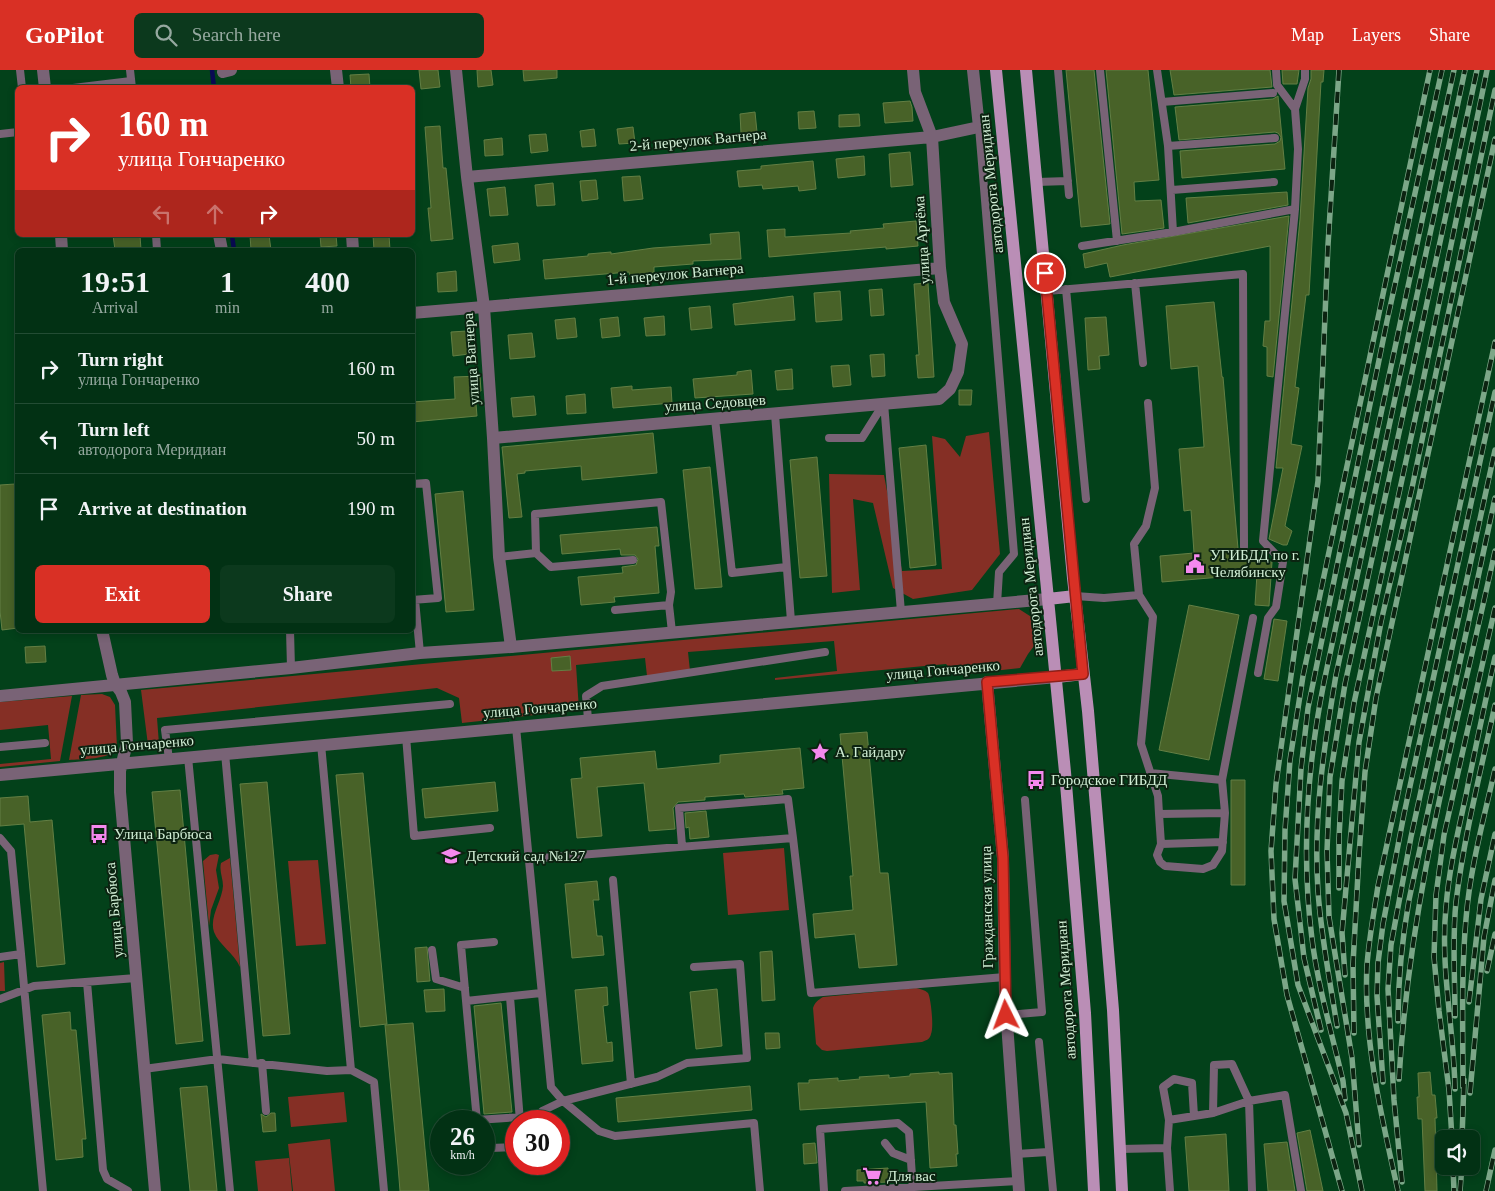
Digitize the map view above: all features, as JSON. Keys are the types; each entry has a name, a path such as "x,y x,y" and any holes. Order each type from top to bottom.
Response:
{"main road":[{"name":"автодорога Меридиан","path":"996,70 1057,677 1085,1013 1094,1191"},
{"path":"1026,70 1113,1010 1122,1191"},
{"path":"1048,599 1075,596"},
{"name":"улица Гончаренко","path":"1057,677 1083,674"}],"street":[{"path":"43,70 45,85"},
{"path":"336,70 338,85"},
{"name":"улица Вагнера","path":"456,70 467,176 484,306 499,557 511,647"},
{"name":"улица Артёма","path":"913,70 915,92 932,137 940,268 944,302 962,344 958,372 950,389 938,399"},
{"path":"973,70 979,127"},
{"name":"2-й переулок Вагнера","path":"467,176 932,137 979,127"},
{"name":"1-й переулок Вагнера","path":"415,313 940,268"},
{"name":"улица Седовцев","path":"493,438 938,399"},
{"path":"0,696 291,668 420,653 511,647 1048,599"},
{"name":"улица Барбюса","path":"103,633 112,675 125,702 127,743 119,779 155,1191"},
{"name":"улица Гончаренко","path":"0,775 1057,677"},
{"name":"Гражданская улица","path":"987,682 1003,858 1006,1015 1019,1186"}],"lane":[{"path":"20,70 22,85"},
{"path":"117,85 131,84 130,70"},
{"path":"1058,70 1069,195"},
{"path":"1100,70 1117,241"},
{"path":"1157,70 1168,146 1173,232"},
{"path":"1276,70 1277,85 1295,109"},
{"path":"1258,673 1268,618 1276,607 1282,562 1263,541 1294,209 1298,149 1295,109 1305,79 1305,70"},
{"path":"1162,102 1273,93"},
{"path":"979,127 1014,554 999,572 997,604"},
{"path":"0,134 15,132"},
{"path":"1168,146 1275,138"},
{"path":"1037,182 1068,181"},
{"path":"1172,190 1274,182"},
{"path":"1082,246 1173,232 1294,209"},
{"path":"1047,291 1243,274 1244,547"},
{"path":"1135,283 1143,363"},
{"path":"1066,289 1086,499"},
{"path":"829,438 862,438 884,403"},
{"path":"884,403 901,612"},
{"path":"1148,403 1155,488 1146,526 1134,544 1139,596 1153,617 1141,744 1158,796 1161,844 1157,855 1160,862 1165,866 1203,869 1213,864 1222,850 1225,813 1222,780 1253,618"},
{"path":"775,414 791,622"},
{"path":"715,419 732,573 786,567"},
{"path":"415,484 426,482 438,598 415,600"},
{"path":"632,560 551,567 536,552 535,514 661,502 672,632"},
{"path":"499,557 536,552"},
{"path":"1075,596 1104,598 1139,596"},
{"path":"615,610 669,605"},
{"path":"415,609 420,653"},
{"path":"290,633 291,668"},
{"path":"588,719 586,696 602,686 826,652"},
{"path":"169,759 165,730 450,704"},
{"path":"516,726 551,1088 563,1101 599,1131 615,1136 754,1123 760,1191"},
{"path":"406,736 414,836 490,828"},
{"path":"0,747 44,743"},
{"path":"321,744 351,1070"},
{"path":"224,753 253,1063"},
{"path":"188,757 230,1191"},
{"path":"1150,773 1222,780"},
{"path":"682,846 679,808 788,799 811,993 1005,977"},
{"path":"1006,1015 1042,1012 1025,800"},
{"path":"1159,814 1225,813"},
{"path":"0,838 11,851 43,1191"},
{"path":"529,859 793,838"},
{"path":"1161,844 1223,842"},
{"path":"613,880 630,1084"},
{"path":"476,1110 461,945 494,942"},
{"path":"432,950 436,979 464,988"},
{"path":"0,956 21,954"},
{"path":"542,1110 563,1101 657,1077 687,1063 747,1058 740,964 694,967"},
{"path":"0,999 34,986 136,978"},
{"path":"87,982 103,1170 107,1179 128,1191"},
{"path":"466,1001 541,993"},
{"path":"510,996 519,1110"},
{"path":"1039,1042 1053,1191"},
{"path":"144,1068 218,1059 327,1070 351,1070 374,1082 384,1191"},
{"path":"262,1063 266,1111"},
{"path":"1214,1113 1214,1065 1232,1064 1249,1101 1252,1191"},
{"path":"1170,1191 1167,1148 1169,1120 1162,1087 1174,1079 1192,1083 1194,1116"},
{"path":"1169,1120 1214,1113 1249,1101 1285,1095 1301,1191"},
{"path":"824,1191 820,1129 898,1123 909,1132 913,1189"},
{"path":"885,1144 893,1153 911,1160"},
{"path":"1120,1149 1167,1148"},
{"path":"1016,1154 1048,1152"},
{"path":"846,1191 1019,1186"}],"shaded area":[{"path":"989,432 1000,554 972,590 913,599 893,588 873,503 853,499 860,590 832,593 829,474 884,475 902,571 942,569 932,436 945,439 960,457 966,436"},
{"path":"1019,609 1033,618 1034,646 1020,668 956,675 946,664 775,680 775,678 837,671 834,641 688,652 690,671 647,676 645,658 576,665 579,710 462,723 459,698 437,688 157,718 159,744 148,745 141,690"},
{"path":"102,694 110,697 115,705 117,748 102,757 69,760 81,695"},
{"path":"72,696 60,761 0,767 0,764 51,759 48,725 0,730 0,702"},
{"path":"784,848 789,910 728,915 723,853"},
{"path":"210,855 219,855 216,870 219,888 211,910 209,926 203,861"},
{"path":"230,858 240,967 234,957 216,937 213,926 214,915 223,886 220,869 221,863"},
{"path":"318,860 326,944 296,946 288,861"},
{"path":"4,962 5,991 0,991 0,963"},
{"path":"916,988 928,993 930,1001 932,1031 927,1040 827,1051 822,1050 816,1044 813,1008 817,1001 823,997"},
{"path":"344,1092 347,1122 291,1127 288,1097"},
{"path":"330,1139 335,1191 293,1191 288,1144"},
{"path":"289,1158 292,1191 258,1191 255,1161"}],"building":[{"path":"419,70 438,70 440,87 421,89"},
{"path":"477,70 491,70 493,85 478,87"},
{"path":"523,70 557,70 557,78 524,81"},
{"path":"1066,70 1094,70 1110,224 1081,227"},
{"path":"1106,70 1148,70 1159,180 1134,182 1135,201 1161,200 1164,228 1122,234"},
{"path":"1170,70 1270,70 1272,87 1174,95"},
{"path":"1282,70 1299,70 1297,84 1283,84"},
{"path":"1311,70 1324,70 1323,82 1321,82 1309,295 1306,295 1295,387 1299,388 1291,444 1302,446 1285,526 1292,531 1287,545 1283,545 1269,539 1283,468 1276,468 1300,219 1308,88"},
{"path":"369,74 370,85 351,85 350,75"},
{"path":"1278,96 1285,169 1182,178 1180,151 1275,144 1280,141 1281,137 1275,132 1179,140 1175,107 1273,99"},
{"path":"910,101 913,121 885,123 883,103"},
{"path":"814,111 816,128 799,129 798,112"},
{"path":"755,112 757,132 741,133 740,114"},
{"path":"859,114 860,126 839,127 839,115"},
{"path":"440,126 443,168 446,168 453,239 431,241 428,208 431,208 425,127"},
{"path":"633,127 635,143 619,144 617,129"},
{"path":"594,129 596,146 582,147 580,131"},
{"path":"546,134 548,151 531,153 529,135"},
{"path":"502,138 503,155 485,156 484,140"},
{"path":"910,152 913,185 891,187 889,154"},
{"path":"864,156 865,175 838,178 836,159"},
{"path":"813,161 816,189 799,191 798,186 763,189 762,185 739,187 737,171 761,169 761,166"},
{"path":"640,176 643,199 624,201 622,177"},
{"path":"596,180 598,199 582,201 580,181"},
{"path":"553,183 555,205 537,206 535,185"},
{"path":"505,187 508,215 490,216 487,189"},
{"path":"1287,192 1288,205 1188,223 1186,198"},
{"path":"1289,216 1273,377 1267,376 1267,347 1263,346 1265,321 1270,321 1270,246 1110,277 1107,263 1085,268 1083,254 1123,245"},
{"path":"916,221 918,246 769,257 767,230 785,229 785,237 851,233 850,231 884,228 883,224"},
{"path":"739,232 741,259 693,261 693,264 654,267 654,272 630,277 629,272 545,279 543,260 588,256 588,254 611,252 611,254 653,248 711,244 710,234"},
{"path":"113,237 140,237 141,248 115,248"},
{"path":"250,237 269,237 271,248 251,248"},
{"path":"320,237 336,237 337,246 321,247"},
{"path":"373,237 389,237 390,248 374,248"},
{"path":"518,243 520,260 494,263 492,246"},
{"path":"456,271 457,291 438,292 437,273"},
{"path":"928,283 934,377 918,378 916,355 919,355 914,284"},
{"path":"882,289 884,315 871,316 869,290"},
{"path":"840,291 842,320 816,322 814,293"},
{"path":"793,296 795,320 735,325 733,304"},
{"path":"1214,302 1223,377 1239,560 1272,562 1269,606 1255,605 1257,574 1162,582 1160,556 1194,553 1191,510 1184,511 1179,449 1204,447 1198,366 1171,369 1166,306"},
{"path":"710,306 712,328 691,330 689,308"},
{"path":"664,316 665,335 646,336 644,318"},
{"path":"618,317 620,336 602,338 600,319"},
{"path":"1106,317 1109,355 1099,356 1100,369 1088,370 1085,318"},
{"path":"575,318 577,337 557,339 555,320"},
{"path":"467,331 469,354 453,356 451,332"},
{"path":"532,333 535,357 510,359 508,335"},
{"path":"884,354 885,376 872,377 870,355"},
{"path":"849,365 851,385 833,387 831,366"},
{"path":"792,369 793,389 777,390 775,371"},
{"path":"751,370 753,394 695,398 693,379 737,375 737,372"},
{"path":"480,376 481,391 475,392 477,416 415,422 415,402 455,399 454,377"},
{"path":"632,386 632,390 671,387 672,403 613,408 611,388"},
{"path":"959,390 972,390 971,405 959,405"},
{"path":"585,394 586,413 567,414 566,396"},
{"path":"534,396 536,415 513,417 511,398"},
{"path":"653,433 657,473 582,480 581,466 525,471 525,473 517,474 522,517 509,518 502,447"},
{"path":"926,445 936,565 910,568 899,448"},
{"path":"817,457 827,576 800,578 790,460"},
{"path":"710,467 722,587 695,589 683,470"},
{"path":"15,484 15,628 2,630 0,611 0,485"},
{"path":"463,491 474,610 446,612 435,494"},
{"path":"657,527 659,546 655,546 659,593 614,597 615,602 581,605 578,577 623,573 622,567 636,565 638,559 635,555 621,555 620,549 562,554 560,535"},
{"path":"1189,605 1239,615 1209,760 1159,750"},
{"path":"1274,619 1287,621 1278,681 1264,679"},
{"path":"45,646 46,662 26,663 25,647"},
{"path":"570,656 571,670 552,671 551,658"},
{"path":"867,732 880,873 888,873 897,965 859,968 855,934 815,938 813,914 853,910 850,876 853,876 840,734"},
{"path":"800,748 804,788 782,790 783,794 745,797 744,794 705,797 705,800 678,802 673,808 675,829 649,831 644,783 597,787 602,836 577,838 571,779 582,778 580,758 655,751 657,769 720,763 720,755"},
{"path":"363,773 387,1024 360,1027 336,775"},
{"path":"1231,780 1245,780 1245,885 1231,885"},
{"path":"267,782 290,1034 263,1036 240,784"},
{"path":"495,782 498,811 425,818 422,789"},
{"path":"180,790 203,1041 176,1044 152,792"},
{"path":"28,796 30,822 52,820 65,964 37,967 24,824 0,826 0,798"},
{"path":"706,811 709,837 690,839 689,827 686,828 685,813"},
{"path":"597,881 599,900 593,900 597,936 602,936 604,955 572,958 565,884"},
{"path":"427,947 430,981 417,982 415,948"},
{"path":"772,951 775,1000 762,1001 760,952"},
{"path":"607,987 608,1005 603,1006 607,1043 612,1042 613,1061 582,1064 575,990"},
{"path":"444,989 445,1011 426,1012 424,990"},
{"path":"717,989 722,1046 696,1049 690,992"},
{"path":"501,1003 512,1110 505,1110 505,1112 495,1113 495,1110 484,1110 474,1006"},
{"path":"70,1012 71,1030 76,1030 86,1139 82,1139 83,1157 56,1160 42,1015"},
{"path":"413,1023 429,1191 400,1191 385,1025"},
{"path":"765,1033 779,1033 780,1048 766,1049"},
{"path":"939,1072 939,1074 952,1073 954,1125 956,1125 958,1154 956,1154 957,1166 930,1168 926,1102 800,1110 798,1083 809,1083 809,1080 838,1078 838,1081 860,1079 859,1077 889,1075 889,1078"},
{"path":"1430,1072 1432,1095 1435,1095 1437,1118 1435,1118 1435,1175 1437,1175 1437,1191 1425,1191 1422,1119 1418,1119 1418,1073"},
{"path":"207,1086 217,1191 190,1191 180,1088"},
{"path":"750,1086 752,1110 618,1122 616,1098"},
{"path":"271,1113 275,1113 276,1131 263,1132 261,1114 266,1117"},
{"path":"1310,1130 1323,1191 1307,1191 1297,1133"},
{"path":"1226,1134 1229,1191 1189,1191 1185,1137"},
{"path":"1287,1142 1295,1191 1268,1191 1264,1144"},
{"path":"815,1143 817,1163 804,1164 803,1144"},
{"path":"888,1168 889,1182 864,1183 864,1181 857,1181 857,1170"}],"waterway":[{"path":"212,70 214,85"},
{"path":"232,237 234,248"}],"railway":[{"path":"1339,70 1328,245 1318,481 1276,784 1271,851 1274,919 1287,995 1342,1191"},
{"path":"1362,1191 1346,1113 1298,985 1284,901 1285,830 1290,760 1303,676 1430,70"},
{"path":"1321,1030 1304,958 1295,879 1301,769 1308,708 1387,321 1442,70"},
{"path":"1345,1099 1343,1081 1315,957 1309,907 1306,842 1313,746 1324,682 1454,70"},
{"path":"1337,1026 1323,942 1317,864 1318,809 1327,728 1336,675 1465,70"},
{"path":"1359,1145 1352,1058 1329,917 1327,851 1330,777 1345,684 1477,70"},
{"path":"1339,888 1342,781 1354,703 1487,70"},
{"path":"1345,975 1342,933 1359,742 1381,622 1412,488 1495,90"},
{"path":"1354,1033 1353,964 1359,855 1365,772 1376,698 1495,139"},
{"path":"1398,1191 1380,1108 1371,1050 1367,993 1369,945 1378,886 1495,342"},
{"path":"1383,1082 1377,996 1378,963 1383,924 1404,814 1495,392"},
{"path":"1402,1182 1394,1100 1388,989 1391,945 1411,837 1495,450"},
{"path":"1398,1021 1401,960 1409,900 1495,498"},
{"path":"1399,1079 1404,1012 1424,879 1436,814 1495,551"},
{"path":"1451,1130 1449,1090 1434,957 1436,895 1444,835 1495,608"},
{"path":"1455,1089 1446,976 1446,907 1454,851 1495,657"},
{"path":"1455,1016 1454,945 1459,877 1495,705"},
{"path":"1463,1087 1463,982 1466,919 1474,862 1495,769"},
{"path":"1469,1002 1481,899 1495,834"},
{"path":"1470,1093 1484,937 1495,880"},
{"path":"1487,971 1495,934"},
{"path":"1462,1130 1464,1080"},
{"path":"1486,1191 1495,1150"},
{"path":"1453,1175 1454,1191"},
{"path":"1460,1191 1461,1175"}],"place":[{"name":"УГИБДД по г. Челябинску","path":"1195,564"},
{"name":"А. Гайдару","path":"820,752"},
{"name":"Городское ГИБДД","path":"1036,780"},
{"name":"Улица Барбюса","path":"99,834"},
{"name":"Детский сад №127","path":"451,856"},
{"name":"Для вас","path":"872,1176"}],"route":[{"path":"1006,1015 1003,858 987,682 1083,674 1045,273"}]}
